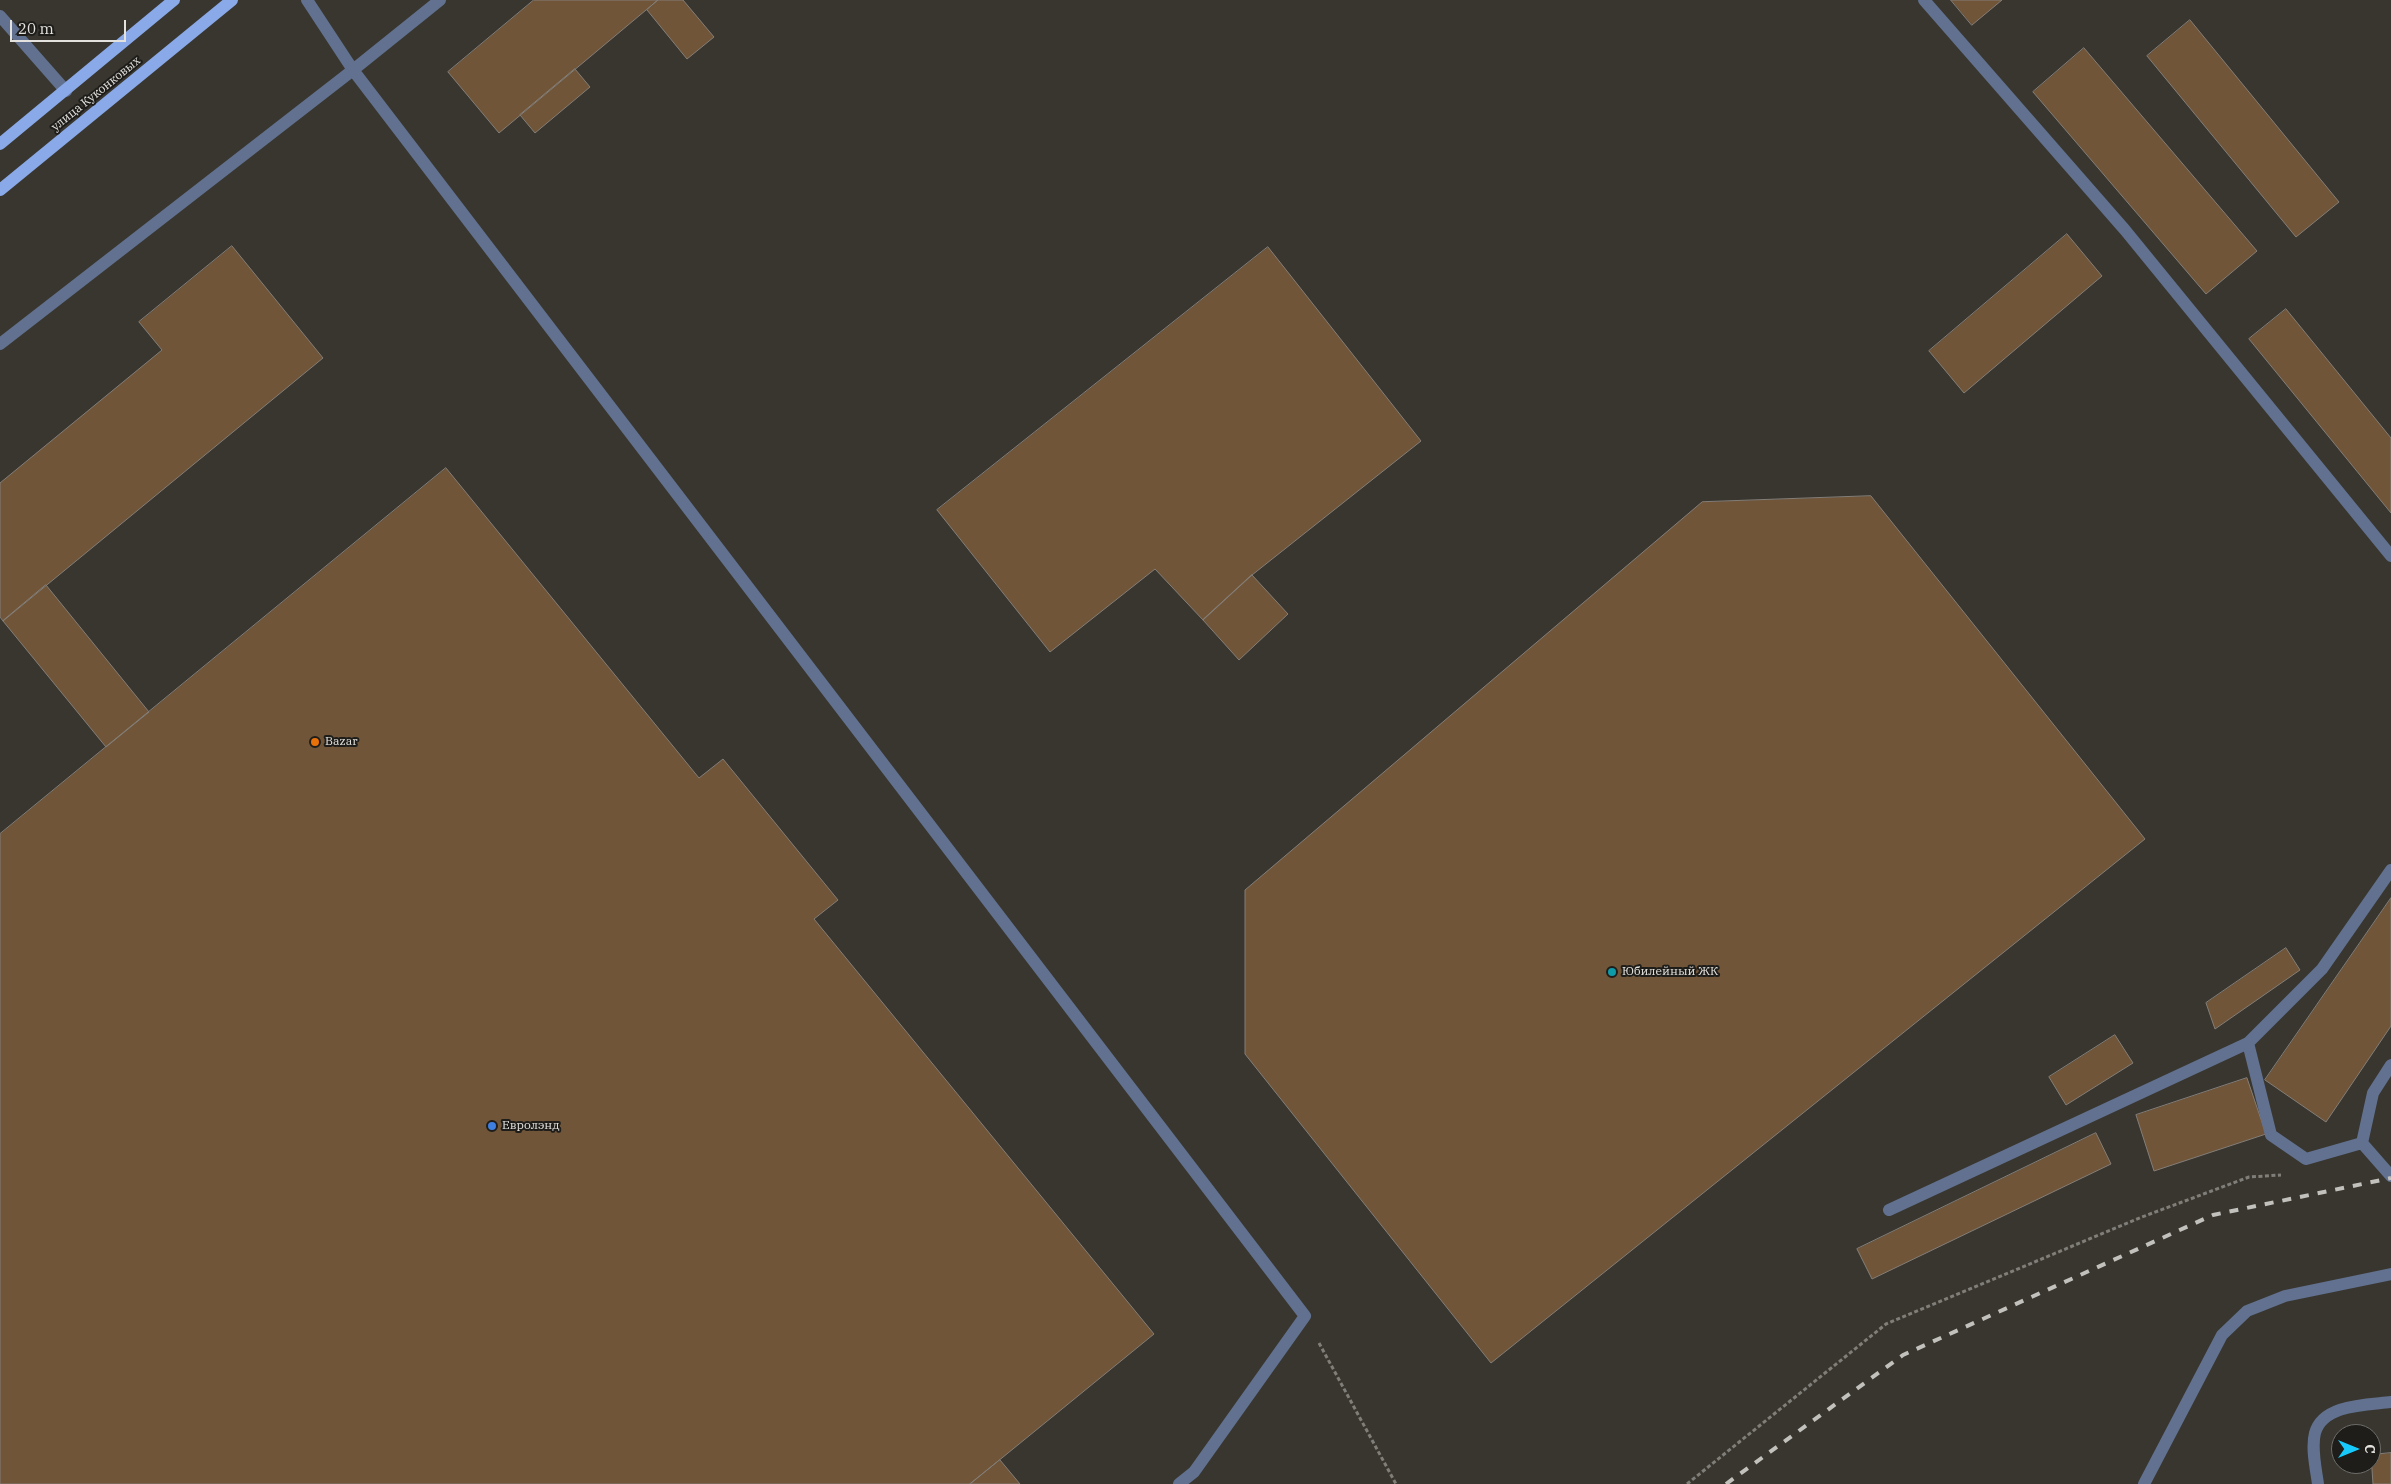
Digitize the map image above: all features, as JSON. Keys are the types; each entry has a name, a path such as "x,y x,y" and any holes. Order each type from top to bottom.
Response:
{"main road":[{"name":"улица Куконковых","path":"0,144 174,0"},
{"name":"улица Куконковых","path":"0,190 232,0"}],"lane":[{"path":"307,0 353,70 1305,1316 1194,1472 1180,1484"},
{"path":"0,344 353,70 440,0"},
{"path":"1924,0 2125,230 2391,556"},
{"path":"0,16 66,91"},
{"path":"1889,1210 2248,1043 2322,969 2391,870"},
{"path":"2248,1043 2271,1135 2306,1159 2362,1143"},
{"path":"2362,1143 2374,1093 2391,1066"},
{"path":"2362,1143 2391,1176"},
{"path":"2144,1484 2222,1335 2247,1311 2285,1296 2391,1274"},
{"path":"2318,1484 2315,1432 2328,1415 2348,1408 2391,1402"}],"path":[{"path":"1687,1484 1886,1324 2169,1207 2250,1177 2285,1175"},
{"path":"1305,1316 1396,1484"}],"building":[{"path":"534,0 658,0 499,133 448,72"},
{"path":"658,0 683,0 714,37 687,59 647,10"},
{"path":"1951,0 2002,0 1972,25"},
{"path":"2190,20 2339,202 2296,237 2147,56"},
{"path":"2084,48 2257,251 2206,294 2033,92"},
{"path":"575,69 590,87 535,133 520,115"},
{"path":"2067,234 2102,276 1964,393 1929,351"},
{"path":"232,246 323,358 3,621 0,617 0,483 162,350 139,322"},
{"path":"1268,247 1421,441 1252,575 1203,620 1155,569 1050,652 937,510"},
{"path":"2286,309 2391,438 2391,513 2249,339"},
{"name":"Евролэнд","path":"446,468 699,778 723,759 838,900 814,919 1154,1334 970,1484 0,1484 0,834"},
{"name":"Юбилейный ЖК","path":"1871,496 2145,839 1491,1363 1245,1054 1245,890 1702,502"},
{"path":"1252,575 1288,614 1239,660 1203,620"},
{"path":"46,585 149,712 106,747 3,621"},
{"path":"2391,898 2391,1026 2326,1122 2265,1080"},
{"path":"2286,948 2300,970 2215,1029 2206,1003"},
{"path":"2115,1035 2133,1063 2066,1105 2049,1077"},
{"path":"2247,1078 2266,1134 2154,1171 2136,1115"},
{"path":"2096,1133 2111,1164 1872,1279 1857,1249"},
{"path":"2391,1453 2391,1484 2373,1484 2372,1474 2381,1474 2381,1454"},
{"path":"1000,1460 1020,1484 970,1484"}],"railway":[{"path":"1726,1484 1903,1355 2213,1215 2391,1178"}],"place":[{"name":"Bazar","path":"315,742"},
{"name":"Юбилейный ЖК","path":"1612,972"},
{"name":"Евролэнд","path":"492,1126"}]}
